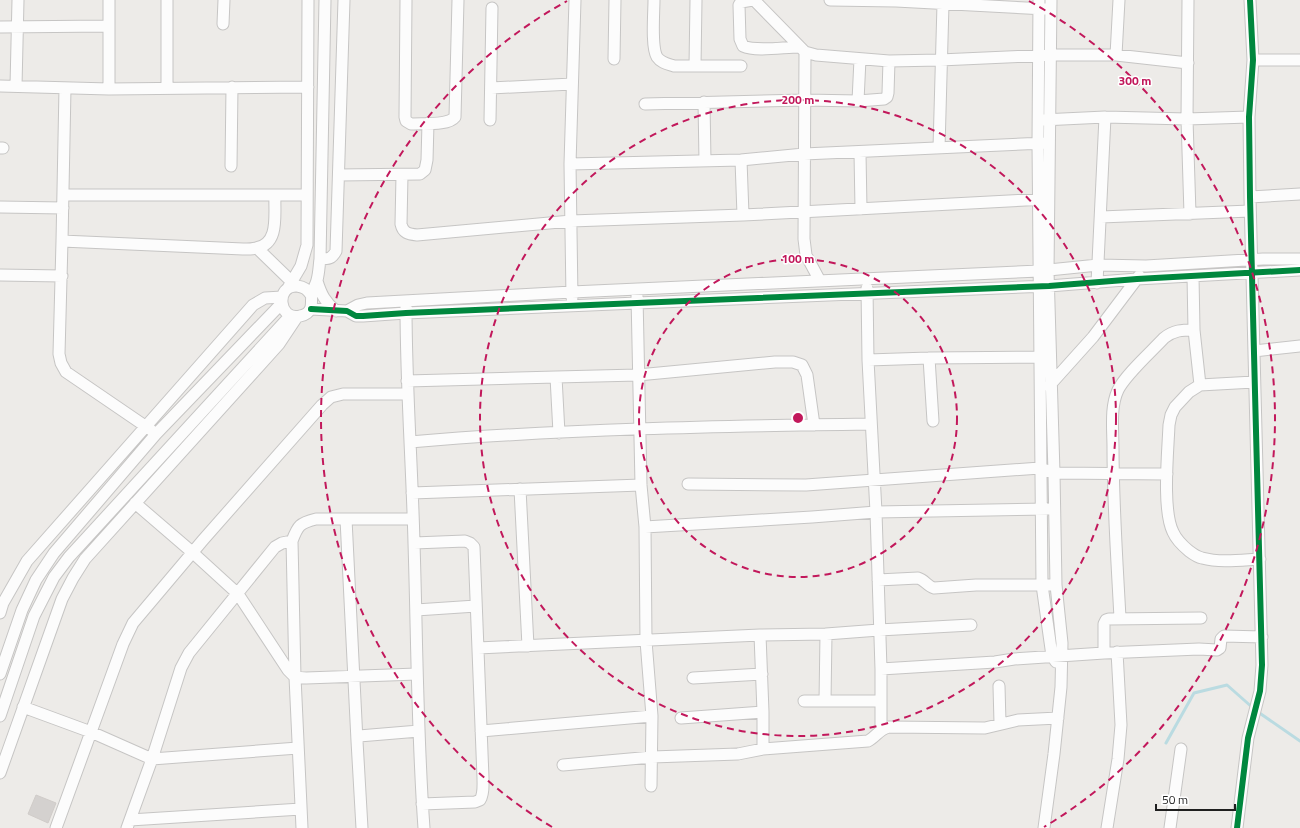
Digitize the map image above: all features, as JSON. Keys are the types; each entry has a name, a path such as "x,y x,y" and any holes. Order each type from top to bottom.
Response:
{"street":[{"path":"16,86 18,0"},
{"path":"109,89 110,0"},
{"path":"167,0 167,88"},
{"path":"223,24 224,0"},
{"path":"308,0 306,245 301,266 286,293 284,311 293,316 306,314 311,309 312,295 317,281 320,259 325,0"},
{"path":"320,259 328,259 334,256 336,251 344,0"},
{"path":"406,0 405,117 406,121 411,124 449,122 455,117 458,0"},
{"path":"572,306 570,164 575,0"},
{"path":"614,0 614,59"},
{"path":"654,0 654,48 658,57 663,63 674,66 741,66"},
{"path":"695,66 696,0"},
{"path":"802,49 756,49 743,46 740,39 739,5 742,2 753,0 802,49 816,55 889,61 1038,55 1116,55 1188,63"},
{"path":"830,0 943,4 1051,5 1051,55 1043,120 1038,143 1044,199"},
{"path":"1116,55 1119,0"},
{"path":"1188,0 1187,119 1190,214"},
{"path":"1237,828 1248,738 1260,691 1262,665 1250,211 1249,116 1253,60 1250,0"},
{"path":"939,148 940,60 943,4"},
{"path":"1039,4 1038,55 1043,120 1049,142 1044,199 1045,357 1040,396 1042,585 1060,669 1061,687 1044,828"},
{"path":"490,120 492,8"},
{"path":"0,27 109,26"},
{"path":"802,49 805,100 804,238 806,255 810,265 820,281"},
{"path":"858,101 860,58"},
{"path":"1253,60 1300,60"},
{"path":"645,104 805,100 858,101 884,99 887,97 889,61"},
{"path":"491,88 572,84"},
{"path":"0,86 109,89 308,87"},
{"path":"232,87 232,166"},
{"path":"65,88 62,208 61,363 66,372 156,434"},
{"path":"704,102 705,161"},
{"path":"1043,120 1105,117 1187,119 1249,116"},
{"path":"1097,283 1105,117"},
{"path":"339,175 420,174 425,170 428,160 428,123"},
{"path":"570,164 741,160 804,154 860,153 1049,142"},
{"path":"860,153 861,209"},
{"path":"741,160 743,215"},
{"path":"402,175 402,230 407,234 417,235 571,221 743,215 1044,199"},
{"path":"1250,197 1300,194"},
{"path":"63,195 306,195"},
{"path":"62,241 243,249 257,248 266,244 274,231 274,196"},
{"path":"0,207 62,208"},
{"path":"1101,217 1250,211"},
{"path":"257,248 286,293"},
{"path":"347,311 363,304 406,301 1044,271 1098,265 1146,266 1251,259 1300,259"},
{"path":"1040,396 1093,338 1146,266"},
{"path":"311,309 347,311 359,316 637,303 1044,287 1137,279 1300,270"},
{"path":"0,275 62,276"},
{"path":"1193,276 1194,330 1200,384"},
{"path":"867,279 868,360 873,480 876,512 878,630 881,669 881,730"},
{"path":"317,281 324,299 336,311"},
{"path":"0,674 22,610 36,580 54,553 156,434 293,286 305,288 312,295"},
{"path":"637,289 639,429 644,527 646,642 652,716 651,786"},
{"path":"34,616 22,610 1,606 27,561 254,305 265,298 286,293"},
{"path":"406,301 407,381 414,543 417,674 424,828"},
{"path":"0,772 62,599 85,559 279,344 293,316"},
{"path":"0,716 34,616 54,577 69,557 293,316"},
{"path":"1120,618 1113,473 1114,403 1120,386 1164,338 1171,332 1180,330 1194,330"},
{"path":"1254,351 1300,346"},
{"path":"1045,357 1051,384 1056,585 1062,643 1057,656"},
{"path":"868,360 1045,357"},
{"path":"929,358 933,421"},
{"path":"407,381 638,375 775,362 793,362 802,365 806,375 814,425"},
{"path":"556,377 559,433"},
{"path":"1254,382 1200,384 1189,392 1175,407 1171,415 1169,425 1167,474 1170,526 1173,534 1183,546 1201,558 1225,560 1260,559"},
{"path":"56,828 92,732 122,644 133,623 192,552 322,405 331,397 344,394 408,394"},
{"path":"410,442 459,438 639,429 871,424"},
{"path":"688,484 806,485 1040,468 1054,473 1167,474"},
{"path":"412,493 641,485"},
{"path":"520,489 528,646"},
{"path":"135,503 238,594 288,670 295,677 306,678 417,674"},
{"path":"644,527 876,512 1054,508"},
{"path":"302,828 295,677 292,541 296,530 303,522 316,519 413,519"},
{"path":"346,519 362,828"},
{"path":"292,541 282,543 275,547 189,653 181,668 152,759 128,824 301,809"},
{"path":"414,543 465,541 474,547 483,789 480,800 475,802 422,804"},
{"path":"878,580 918,578 923,579 929,586 934,588 976,585 1056,585"},
{"path":"416,610 476,606"},
{"path":"1104,653 1104,624 1106,620 1120,618 1201,618"},
{"path":"478,648 826,634 971,625"},
{"path":"825,701 826,634"},
{"path":"760,636 763,749"},
{"path":"881,669 995,662 1117,652 1199,649 1216,650 1220,648 1221,639 1224,636 1262,637"},
{"path":"1107,828 1118,758 1120,725 1117,652"},
{"path":"16,670 34,675"},
{"path":"693,678 762,674"},
{"path":"999,686 1000,723"},
{"path":"804,701 881,701"},
{"path":"23,707 92,732 152,759 298,748"},
{"path":"681,718 763,712"},
{"path":"481,731 652,716"},
{"path":"563,765 652,757 738,754 763,749 868,741 873,739 881,730 889,727 985,728 993,727 1000,723 1018,720 1057,724"},
{"path":"357,741 359,736 366,734 419,731"},
{"path":"1170,828 1181,749"}],"building":[{"path":"36,795 56,803 48,823 28,814"}],"waterway":[{"path":"1166,743 1194,693 1227,685 1253,708"},
{"path":"1258,712 1300,741"}],"cycle path":[{"path":"1237,828 1248,738 1260,691 1262,665 1250,197 1249,117 1253,60 1250,0"},
{"path":"311,309 347,311 356,316 363,316 1049,286 1137,279 1300,270"}]}
